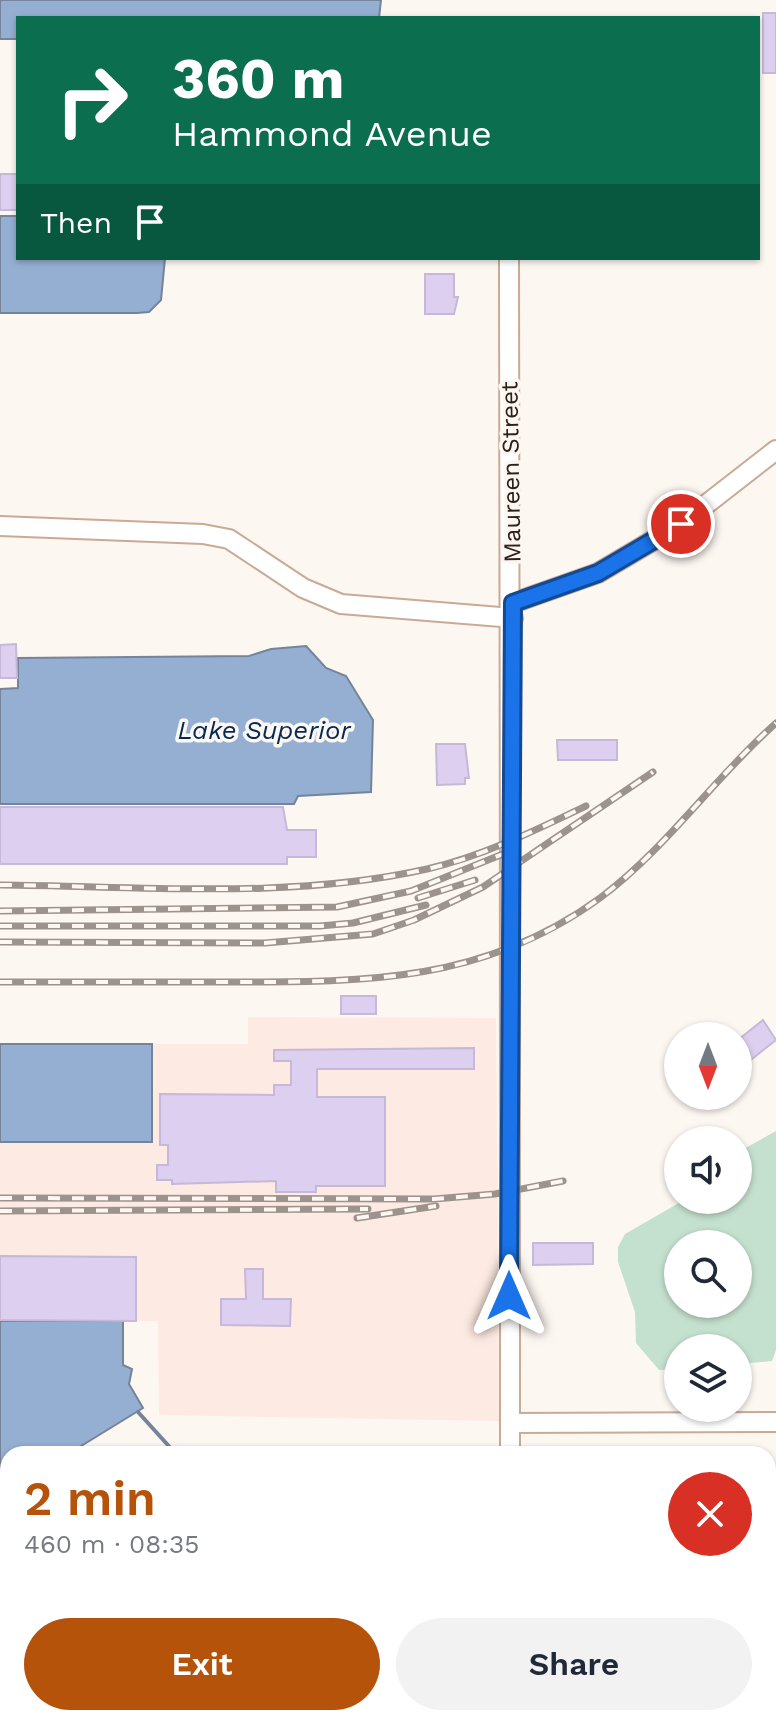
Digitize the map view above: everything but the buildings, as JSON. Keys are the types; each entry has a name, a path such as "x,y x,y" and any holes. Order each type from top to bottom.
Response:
{"street":[{"name":"Maureen Street","path":"509,260 513,610 508,1011 510,1446"},
{"path":"0,526 203,534 229,539 303,588 341,604 513,610 598,573 681,524 776,450"},
{"path":"510,1423 776,1422"}],"shaded area":[{"path":"248,1017 496,1018 499,1421 159,1415 158,1321 0,1321 0,1142 152,1142 152,1044 248,1044"}],"green space":[{"path":"776,1131 776,1350 772,1361 752,1363 752,1334 664,1334 664,1370 659,1370 636,1343 635,1312 618,1262 618,1247 625,1234 664,1212 664,1214 752,1214 752,1144"}],"water":[{"path":"0,0 381,0 379,16 16,16 16,39 0,39"},
{"path":"0,216 16,216 16,260 165,260 161,300 149,312 0,313"},
{"name":"Lake Superior","path":"306,646 326,668 346,676 373,720 371,792 298,796 294,804 0,804 0,689 18,688 18,658 249,656 271,649"},
{"path":"0,1044 152,1044 152,1142 0,1142"},
{"path":"0,1321 123,1321 123,1365 132,1369 129,1384 143,1408 81,1446 0,1446"}],"waterway":[{"path":"138,1412 169,1446"}],"railway":[{"path":"0,982 275,982 372,978 466,962 511,947 556,926 624,879 776,723"},
{"path":"0,942 265,943 373,934 414,920 483,887 653,772"},
{"path":"0,885 214,889 322,885 375,879 468,857 586,806"},
{"path":"0,911 337,907 411,891 503,854"},
{"path":"418,898 475,880"},
{"path":"0,926 320,926 353,923 426,905"},
{"path":"0,1198 434,1199 495,1194 563,1181"},
{"path":"357,1218 436,1206"},
{"path":"0,1211 368,1209"}],"route":[{"path":"509,1296 508,1011 513,603 598,573 681,524"}]}
